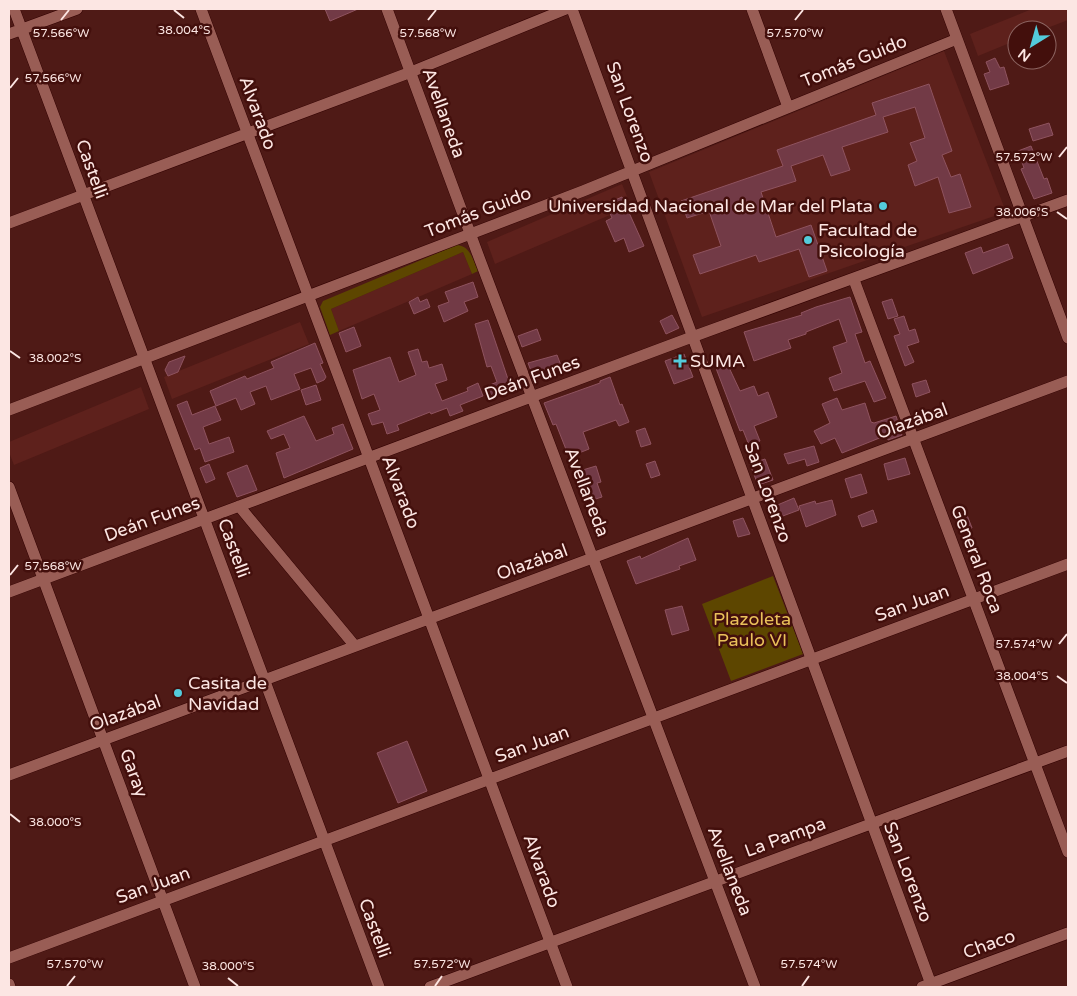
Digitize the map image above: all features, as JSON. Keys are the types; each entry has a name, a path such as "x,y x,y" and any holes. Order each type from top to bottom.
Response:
{"street":[{"name":"Castelli","path":"14,9 379,987"},
{"path":"9,34 77,9"},
{"name":"Alvarado","path":"201,9 567,987"},
{"name":"Avellaneda","path":"387,9 470,234 594,557 755,987"},
{"path":"9,223 411,72 566,9"},
{"name":"San Lorenzo","path":"572,9 633,170 929,986"},
{"path":"752,9 788,107"},
{"path":"946,9 1068,338"},
{"name":"Tomás Guido","path":"9,410 633,170 956,38"},
{"name":"Deán Funes","path":"9,592 532,396 854,280 1068,200"},
{"name":"General Roca","path":"854,280 1068,852"},
{"name":"Olazábal","path":"9,775 1068,381"},
{"name":"Garay","path":"9,487 195,987"},
{"path":"239,506 355,646"},
{"name":"San Juan","path":"9,958 1068,564"},
{"name":"La Pampa","path":"430,987 1068,751"},
{"name":"Chaco","path":"929,986 1068,933"}],"shaded area":[{"path":"1032,9 1068,9 1068,20 1057,24 1057,20 1007,20 1007,44 978,56 970,34"},
{"path":"944,51 1006,212 702,317 649,172"},
{"path":"622,184 631,206 495,264 487,242"},
{"path":"463,252 472,274 339,331 331,309"},
{"path":"300,322 309,344 172,399 164,377"},
{"path":"141,387 149,409 14,465 9,452 9,442"}],"green space":[{"path":"457,245 462,246 468,251 478,271 472,274 463,252 331,309 339,331 330,335 320,307 323,301"},
{"name":"Plazoleta Paulo VI","path":"773,576 803,654 731,681 702,604"}],"building":[{"path":"325,9 358,9 330,21"},
{"path":"995,58 1000,68 1004,67 1009,84 990,90 984,74 990,72 986,62"},
{"name":"Universidad Nacional de Mar del Plata","path":"929,84 952,151 942,155 951,177 960,174 971,207 949,213 938,177 915,186 908,165 917,161 910,143 925,138 915,107 883,117 888,132 842,147 850,170 831,176 823,155 791,166 796,181 761,192 776,237 811,225 827,271 809,277 799,249 759,262 756,255 700,274 693,255 721,246 709,211 687,218 681,201 783,166 777,150 876,115 872,103"},
{"path":"1049,123 1053,135 1033,141 1029,129"},
{"path":"1031,146 1044,179 1047,178 1052,193 1034,199 1021,169 1024,168 1018,151"},
{"path":"622,197 644,246 629,252 624,238 615,242 606,221 612,218 606,204"},
{"path":"1008,244 1013,258 973,274 965,253 981,247 983,253"},
{"path":"473,282 478,297 464,302 468,311 444,322 438,306 449,302 445,292"},
{"path":"418,297 420,302 427,299 430,307 414,314 409,302"},
{"path":"850,297 862,332 855,334 865,363 870,361 886,398 874,402 865,381 834,391 829,378 842,373 833,347 847,342 839,319 788,340 791,348 754,361 744,332 802,315 801,313 816,307"},
{"path":"892,299 898,316 888,319 882,302"},
{"path":"672,315 679,328 666,334 660,321"},
{"path":"904,316 909,331 915,329 919,342 907,346 914,362 905,366 894,336 900,334 894,319"},
{"path":"488,320 510,385 508,389 486,398 483,388 497,382 491,366 487,367 475,324"},
{"path":"354,327 361,346 346,352 339,333"},
{"path":"537,329 541,340 522,347 518,336"},
{"path":"315,343 323,363 320,364 326,377 324,380 317,383 311,368 294,374 300,389 271,400 266,386 250,392 255,404 241,410 236,398 216,406 210,391 245,376 247,379 274,368 271,362"},
{"path":"418,349 422,362 427,361 429,368 442,364 447,380 435,384 442,401 468,391 467,388 478,383 483,396 460,405 463,411 450,416 447,408 431,414 430,412 397,425 399,430 387,434 383,422 372,425 368,414 380,410 374,394 362,399 353,370 390,357 399,382 416,375 408,352"},
{"path":"684,354 693,377 674,384 665,361"},
{"path":"557,355 562,368 552,372 551,369 533,376 528,363"},
{"path":"185,356 178,372 168,376 165,370 169,362"},
{"path":"725,359 740,391 754,386 758,396 768,392 777,417 754,426 760,441 749,445 743,430 740,431 714,363"},
{"path":"610,377 620,405 622,404 629,422 619,426 616,420 583,432 589,449 569,457 556,424 553,425 544,403 600,383 600,381"},
{"path":"926,380 930,392 916,397 912,384"},
{"path":"316,385 321,400 306,405 301,390"},
{"path":"837,398 842,410 865,403 871,422 874,423 896,416 902,435 888,440 887,435 842,453 835,438 821,444 814,431 830,423 822,404"},
{"path":"187,401 192,415 215,406 221,420 203,427 209,444 229,437 234,452 205,462 200,448 195,450 177,405"},
{"path":"304,416 316,441 334,434 332,428 343,424 353,449 284,478 276,453 290,448 284,434 271,439 267,431"},
{"path":"645,428 651,444 641,447 636,431"},
{"path":"814,446 819,462 807,466 805,459 788,464 784,454"},
{"path":"905,458 910,474 888,480 884,464"},
{"path":"765,459 773,480 758,485 750,464"},
{"path":"655,461 660,475 651,478 646,464"},
{"path":"209,464 215,479 206,483 200,468"},
{"path":"247,465 257,490 237,497 227,473"},
{"path":"596,466 601,482 597,483 602,497 586,502 576,472"},
{"path":"861,474 867,493 851,498 845,479"},
{"path":"794,498 799,510 772,520 768,509"},
{"path":"832,500 836,515 806,527 799,506 815,501 816,504"},
{"path":"873,510 877,522 862,527 858,516"},
{"path":"967,515 972,528 960,532 955,518"},
{"path":"743,518 750,534 738,537 733,521"},
{"path":"688,538 696,560 679,566 680,569 636,584 627,561 640,556 641,559"},
{"path":"682,606 689,630 672,635 665,610"},
{"path":"407,741 427,791 398,803 377,753"}],"place":[{"name":"Universidad Nacional de Mar del Plata","path":"883,206"},
{"name":"Facultad de Psicología","path":"808,240"},
{"name":"SUMA","path":"680,361"},
{"name":"Casita de Navidad","path":"178,693"}]}
